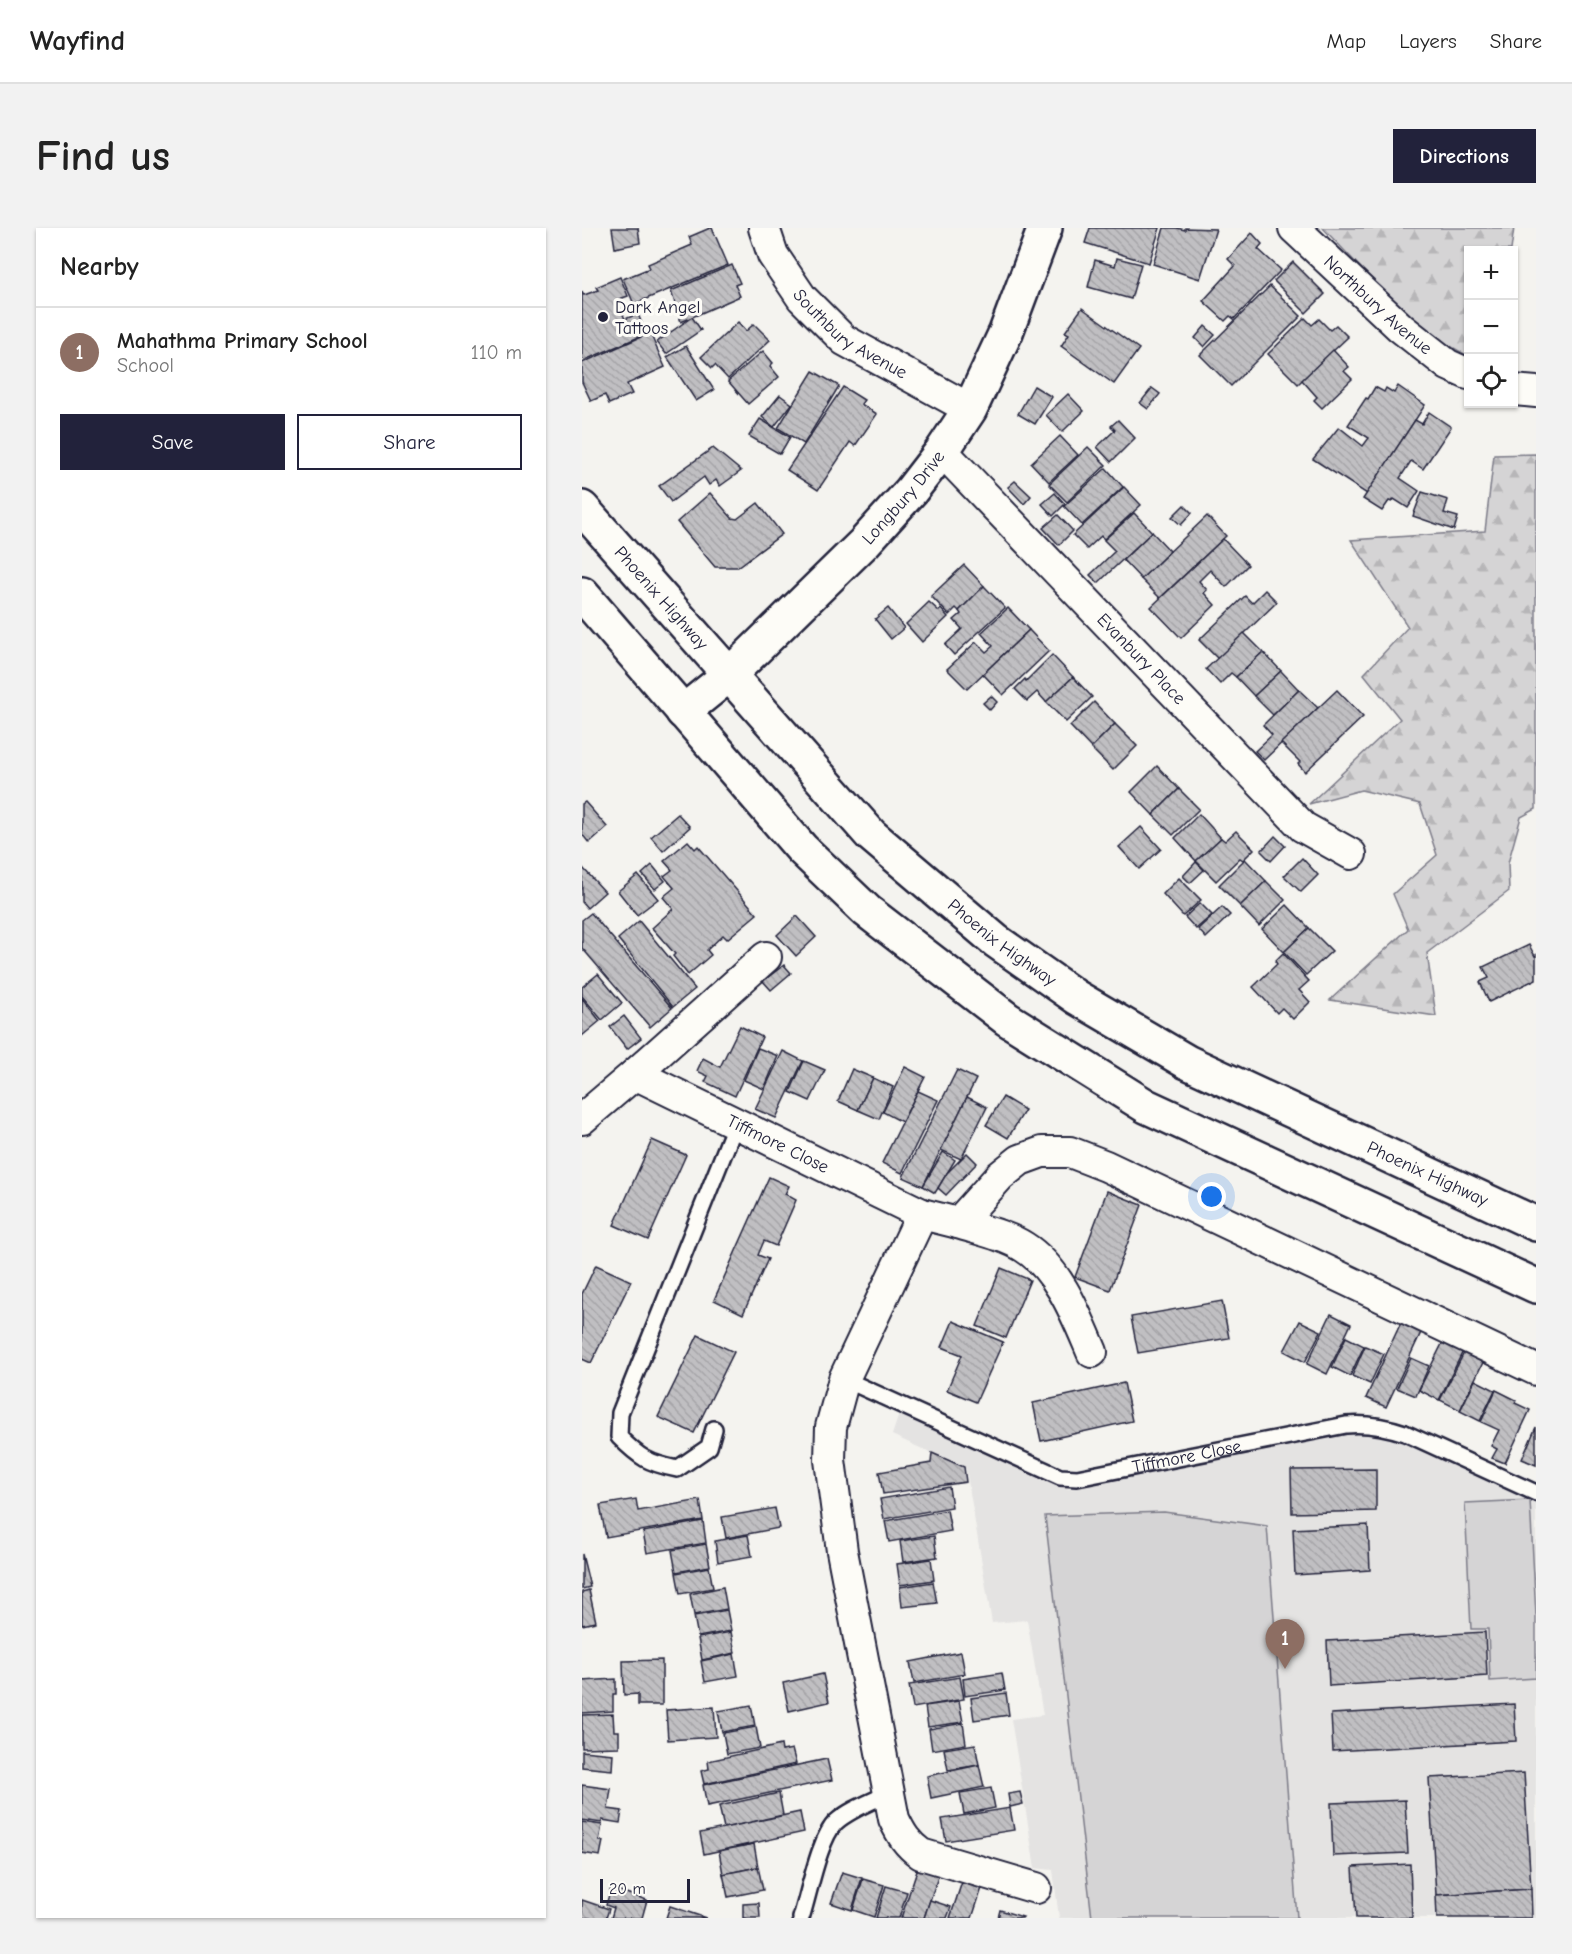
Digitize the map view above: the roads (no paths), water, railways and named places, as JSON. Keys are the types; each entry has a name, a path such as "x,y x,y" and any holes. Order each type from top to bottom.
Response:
{"main road":[{"name":"Longbury Drive","path":"683,712 730,674 864,543 942,451 970,409 1006,332 1045,228"},
{"name":"Phoenix Highway","path":"582,508 871,835 996,941 1076,997 1187,1062 1536,1224"},
{"path":"582,594 802,849 851,895 931,962 1007,1020 1146,1106 1536,1286"}],"street":[{"name":"Southbury Avenue","path":"764,228 773,255 802,298 844,340 970,409"},
{"name":"Northbury Avenue","path":"1294,228 1401,328 1448,365 1464,372"},
{"path":"1518,390 1536,392"},
{"name":"Evanbury Place","path":"942,451 1303,827 1352,854"},
{"path":"582,1119 766,957"},
{"name":"Tiffmore Close","path":"635,1074 922,1214 958,1223 1010,1240 1026,1248 1059,1284 1073,1308 1092,1352"},
{"path":"958,1223 1000,1176 1020,1160 1042,1152 1070,1152 1106,1166 1536,1370"},
{"path":"922,1214 844,1379 831,1427 830,1460 842,1551 894,1819 901,1834 909,1846 921,1854 1036,1888"}],"lane":[{"path":"714,1429 709,1447 677,1469 657,1465 640,1458 619,1437 620,1413 736,1123"},
{"name":"Tiffmore Close","path":"844,1379 1060,1477 1077,1478 1346,1425 1366,1424 1385,1426 1404,1432 1536,1493"},
{"path":"801,1918 825,1838 834,1824 849,1812 889,1793"}],"place":[{"name":"Dark Angel Tattoos","path":"603,317"},
{"name":"Mahathma Primary School","path":"1285,1669"}]}
